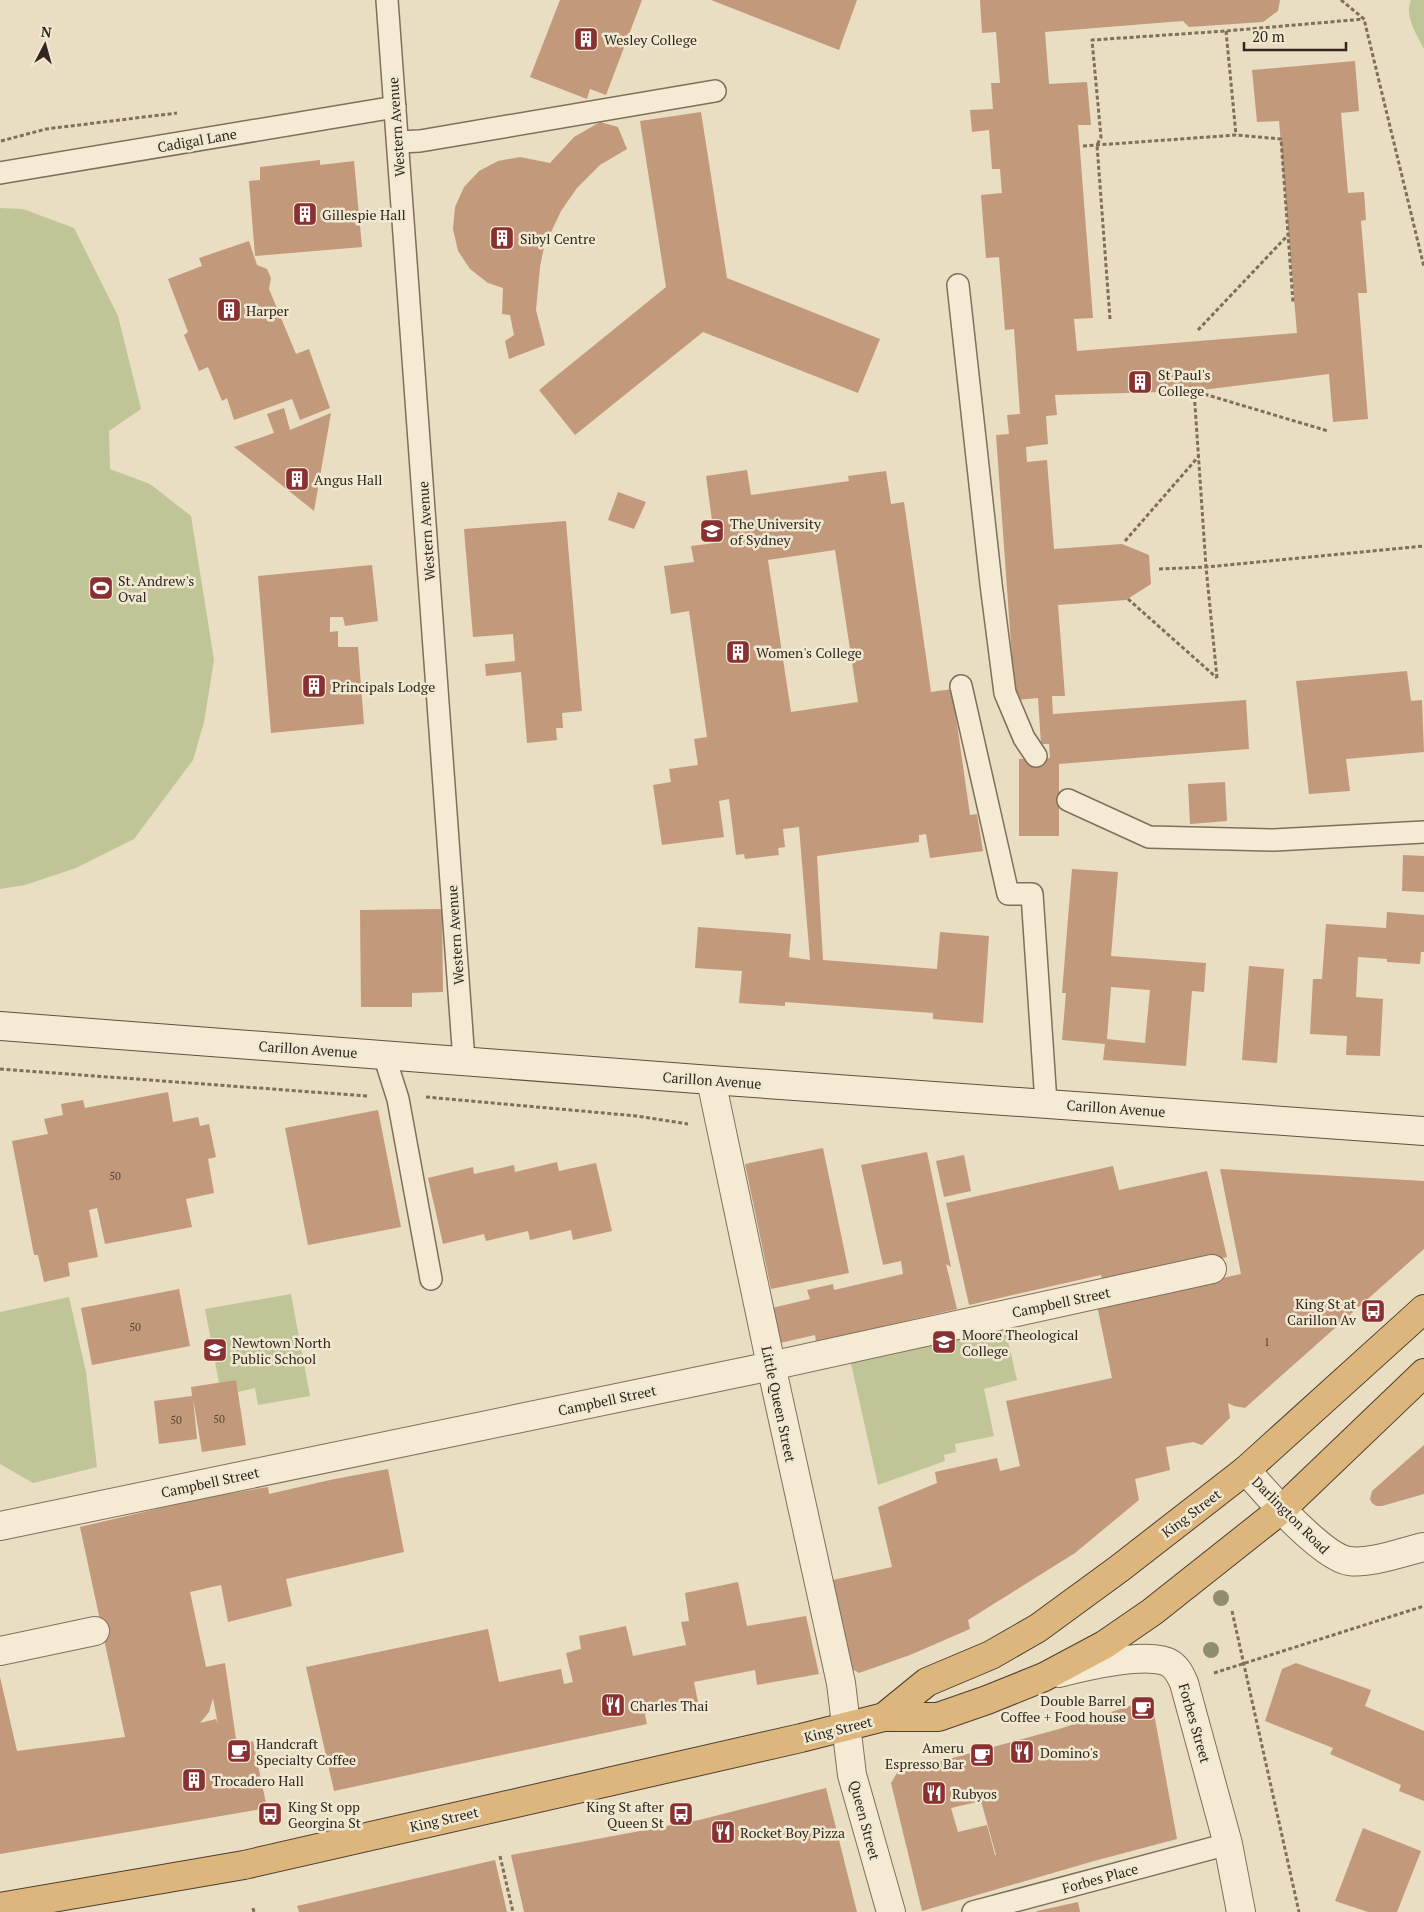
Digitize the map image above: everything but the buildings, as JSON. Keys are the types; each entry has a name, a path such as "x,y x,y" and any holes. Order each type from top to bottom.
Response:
{"highway":[{"name":"King Street","path":"884,1717 927,1682 991,1655 1038,1628 1120,1568 1246,1470 1424,1310"},
{"name":"King Street","path":"0,1907 244,1865 884,1717 938,1717 987,1700 1044,1677 1104,1645 1152,1612 1282,1509 1424,1373"}],"street":[{"name":"Carillon Avenue","path":"0,1026 711,1080 1424,1131"},
{"name":"Little Queen Street","path":"711,1080 771,1366 841,1683 847,1727"},
{"name":"Campbell Street","path":"0,1526 771,1366 1212,1269"},
{"name":"Darlington Road","path":"1246,1470 1282,1509 1333,1556 1348,1561 1366,1561 1424,1546"},
{"path":"0,1652 95,1631"},
{"name":"Forbes Street","path":"1044,1677 1083,1667 1119,1661 1153,1659 1170,1663 1179,1672 1184,1683 1228,1844 1241,1912"},
{"name":"Queen Street","path":"847,1727 852,1775 891,1912"}],"lane":[{"name":"Western Avenue","path":"386,0 398,142 464,1061"},
{"path":"398,142 420,141 715,91"},
{"name":"Cadigal Lane","path":"0,173 395,106"},
{"path":"958,285 991,584 1006,693 1024,738 1036,756"},
{"path":"961,686 1008,894 1032,894 1046,1103"},
{"path":"1068,800 1149,837 1274,840 1424,832"},
{"path":"384,1055 398,1099 431,1279"},
{"name":"Forbes Place","path":"973,1912 1228,1844"}],"path":[{"path":"1341,0 1364,19 1424,267"},
{"path":"1110,319 1097,145 1101,137 1092,40 1364,19"},
{"path":"1226,31 1236,134"},
{"path":"0,142 46,128 180,113"},
{"path":"1083,146 1236,134 1281,139 1293,302"},
{"path":"1198,330 1288,235"},
{"path":"1128,599 1217,678 1206,567 1194,391 1328,431"},
{"path":"1125,542 1199,456"},
{"path":"1159,569 1206,567 1424,546"},
{"path":"0,1069 398,1099 424,1097 637,1116 721,1129"},
{"path":"1208,1675 1424,1606"},
{"path":"1232,1610 1299,1912"},
{"path":"500,1856 513,1912"}],"green space":[{"path":"1411,0 1424,0 1424,49 1410,19 1409,6"},
{"name":"St. Andrew's Oval","path":"0,208 23,209 74,228 118,316 141,409 109,431 110,469 150,484 191,516 214,660 204,722 193,760 134,839 76,868 25,885 0,889"},
{"path":"291,1294 310,1396 258,1405 255,1388 238,1392 235,1380 219,1383 205,1309"},
{"path":"69,1297 86,1372 97,1467 33,1483 0,1464 0,1312"},
{"path":"1004,1324 1017,1380 984,1389 994,1436 955,1444 956,1452 944,1455 945,1461 878,1485 850,1359"}],"place":[{"name":"Wesley College","path":"586,39"},
{"name":"Gillespie Hall","path":"305,214"},
{"name":"Sibyl Centre","path":"502,238"},
{"name":"Harper","path":"229,310"},
{"name":"St Paul's College","path":"1140,382"},
{"name":"Angus Hall","path":"297,479"},
{"name":"The University of Sydney","path":"712,531"},
{"name":"St. Andrew's Oval","path":"101,588"},
{"name":"Women's College","path":"738,652"},
{"name":"Principals Lodge","path":"314,686"},
{"name":"King St at Carillon Av","path":"1373,1311"},
{"name":"Moore Theological College","path":"944,1342"},
{"name":"Newtown North Public School","path":"215,1350"},
{"name":"Charles Thai","path":"613,1705"},
{"name":"Double Barrel Coffee + Food house","path":"1143,1708"},
{"name":"Handcraft Specialty Coffee","path":"239,1751"},
{"name":"Domino's","path":"1022,1752"},
{"name":"Ameru Espresso Bar","path":"982,1755"},
{"name":"Trocadero Hall","path":"194,1780"},
{"name":"Rubyos","path":"934,1793"},
{"name":"King St opp Georgina St","path":"270,1814"},
{"name":"King St after Queen St","path":"681,1814"},
{"name":"Rocket Boy Pizza","path":"723,1832"}]}
